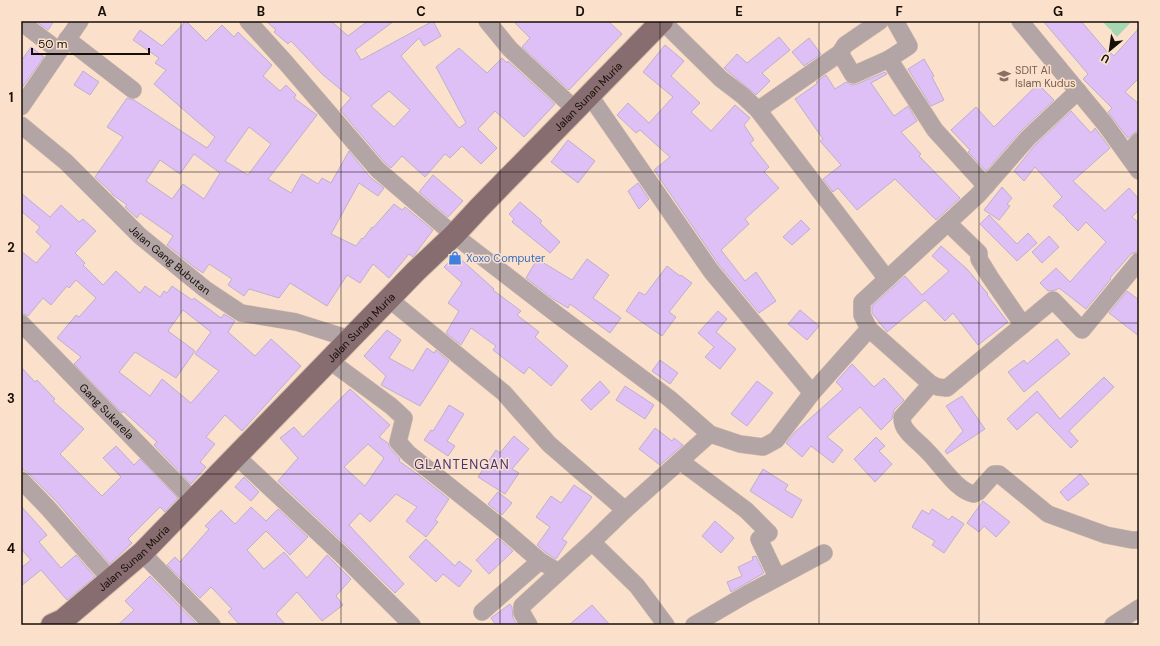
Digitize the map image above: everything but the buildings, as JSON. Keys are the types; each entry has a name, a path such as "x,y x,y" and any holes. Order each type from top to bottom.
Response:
{"main road":[{"name":"Jalan Sunan Muria","path":"52,625 63,620 142,553 662,21"}],"street":[{"path":"21,107 80,21"},
{"path":"248,21 378,170 454,235 670,399 710,434 740,444 763,447 776,440 812,393 869,329"},
{"path":"487,21 510,49 583,103 711,271 812,393"},
{"path":"662,21 721,79 742,95 758,110 887,279"},
{"path":"758,110 840,53 845,45 880,21"},
{"path":"840,53 853,75 889,59 909,46 895,21"},
{"path":"1020,21 1105,124 1139,171"},
{"path":"21,22 63,45 133,90"},
{"path":"889,59 935,130 986,186"},
{"path":"1078,91 1028,138 986,186 862,302 862,315 869,329 931,384 938,387 947,388 1053,300 1082,330 1139,262"},
{"name":"Jalan Gang Bubutan","path":"21,125 66,162 140,236 205,289 241,313 296,322 350,339"},
{"path":"1127,154 1139,141"},
{"path":"948,222 979,253 979,259 1023,325"},
{"path":"389,299 504,393 550,444 625,510"},
{"name":"Gang Sukarela","path":"21,323 193,500"},
{"path":"330,361 391,406 404,418 398,442 409,454 498,524 540,561 559,572"},
{"path":"931,384 902,417 902,423 906,431 931,455 956,484 967,493 974,494 978,492 994,474 999,474 1048,514 1106,535 1139,540"},
{"path":"529,625 522,613 522,606 625,510 710,434"},
{"path":"236,456 344,557 412,625"},
{"path":"680,461 746,510 769,533 759,539 777,577"},
{"path":"21,480 48,508 111,580"},
{"path":"592,542 637,586 666,625"},
{"path":"142,553 212,625"},
{"path":"694,625 777,577 824,553"},
{"path":"482,612 540,561"},
{"path":"1113,625 1139,608"}],"green space":[{"path":"1102,21 1132,21 1117,37"}],"place":[{"name":"SDIT Al Islam Kudus","path":"1004,76"},
{"name":"Xoxo Computer","path":"455,258"}],"district":[{"name":"GLANTENGAN","path":"462,464"}]}
